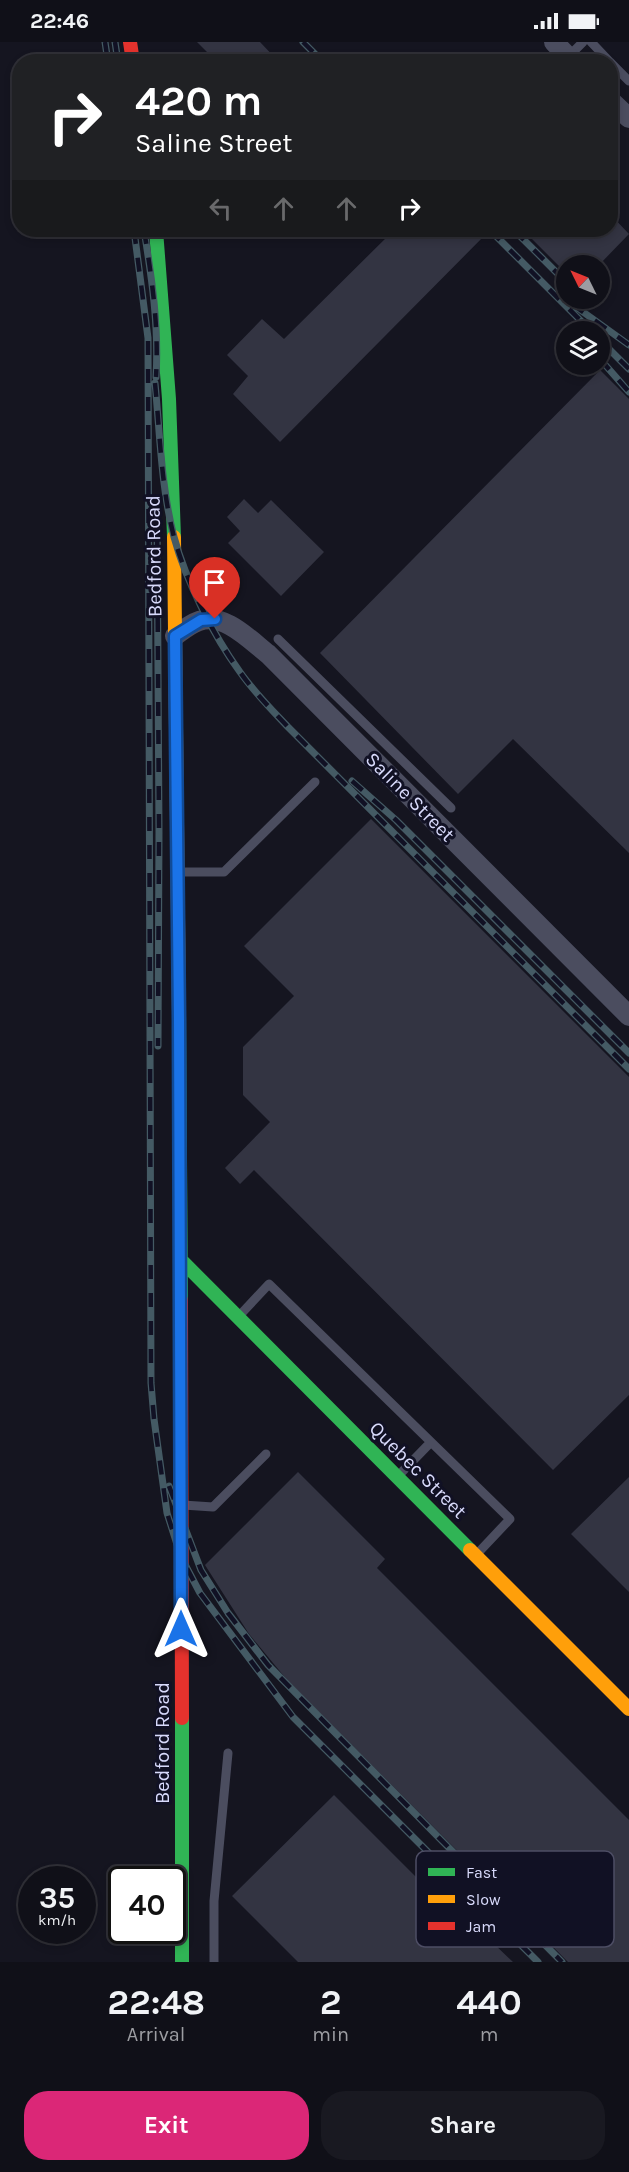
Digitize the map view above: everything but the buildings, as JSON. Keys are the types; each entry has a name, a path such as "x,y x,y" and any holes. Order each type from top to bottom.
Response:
{"street":[{"path":"554,42 566,54"},
{"name":"Bedford Road","path":"157,237 165,332 174,538 178,872 182,1962"},
{"name":"Saline Street","path":"175,636 201,620 215,619 229,624 268,654 380,752 629,1016"},
{"name":"Quebec Street","path":"180,1259 629,1709"}],"lane":[{"path":"591,42 602,54"},
{"path":"618,70 629,81"},
{"path":"278,639 380,752 451,808"},
{"path":"178,872 224,872 315,782"},
{"path":"237,1317 269,1284 510,1518 476,1556"},
{"path":"397,1477 431,1442"},
{"path":"180,1505 213,1507 266,1454"},
{"path":"214,1962 214,1901 228,1754"}],"railway":[{"path":"105,42 107,54"},
{"path":"115,42 117,54"},
{"path":"303,42 315,54"},
{"path":"135,237 148,338 151,1383 167,1513 181,1557 200,1593 293,1717 427,1851"},
{"path":"145,237 156,321 156,377"},
{"path":"497,237 581,321"},
{"path":"521,237 556,272"},
{"path":"579,309 629,345"},
{"path":"610,350 629,369"},
{"path":"610,370 629,392"},
{"path":"155,383 164,480 174,537 201,607 240,672 288,727 629,1069"},
{"path":"157,506 158,1046"},
{"path":"352,781 396,820 629,1053"},
{"path":"169,1486 201,1570 228,1613 268,1665 452,1851"},
{"path":"523,1947 538,1962"},
{"path":"547,1947 562,1962"}],"traffic: fast":[{"path":"157,237 169,399 174,537"},
{"path":"179,1012 181,1300"},
{"path":"180,1259 470,1550"},
{"path":"182,1718 182,1962"}],"traffic: slow":[{"path":"174,537 179,1012"},
{"path":"470,1550 629,1709"}],"traffic: jam":[{"path":"130,42 132,54"},
{"path":"181,1300 182,1718"}],"route":[{"path":"181,1629 175,636 201,620 215,619"}]}
